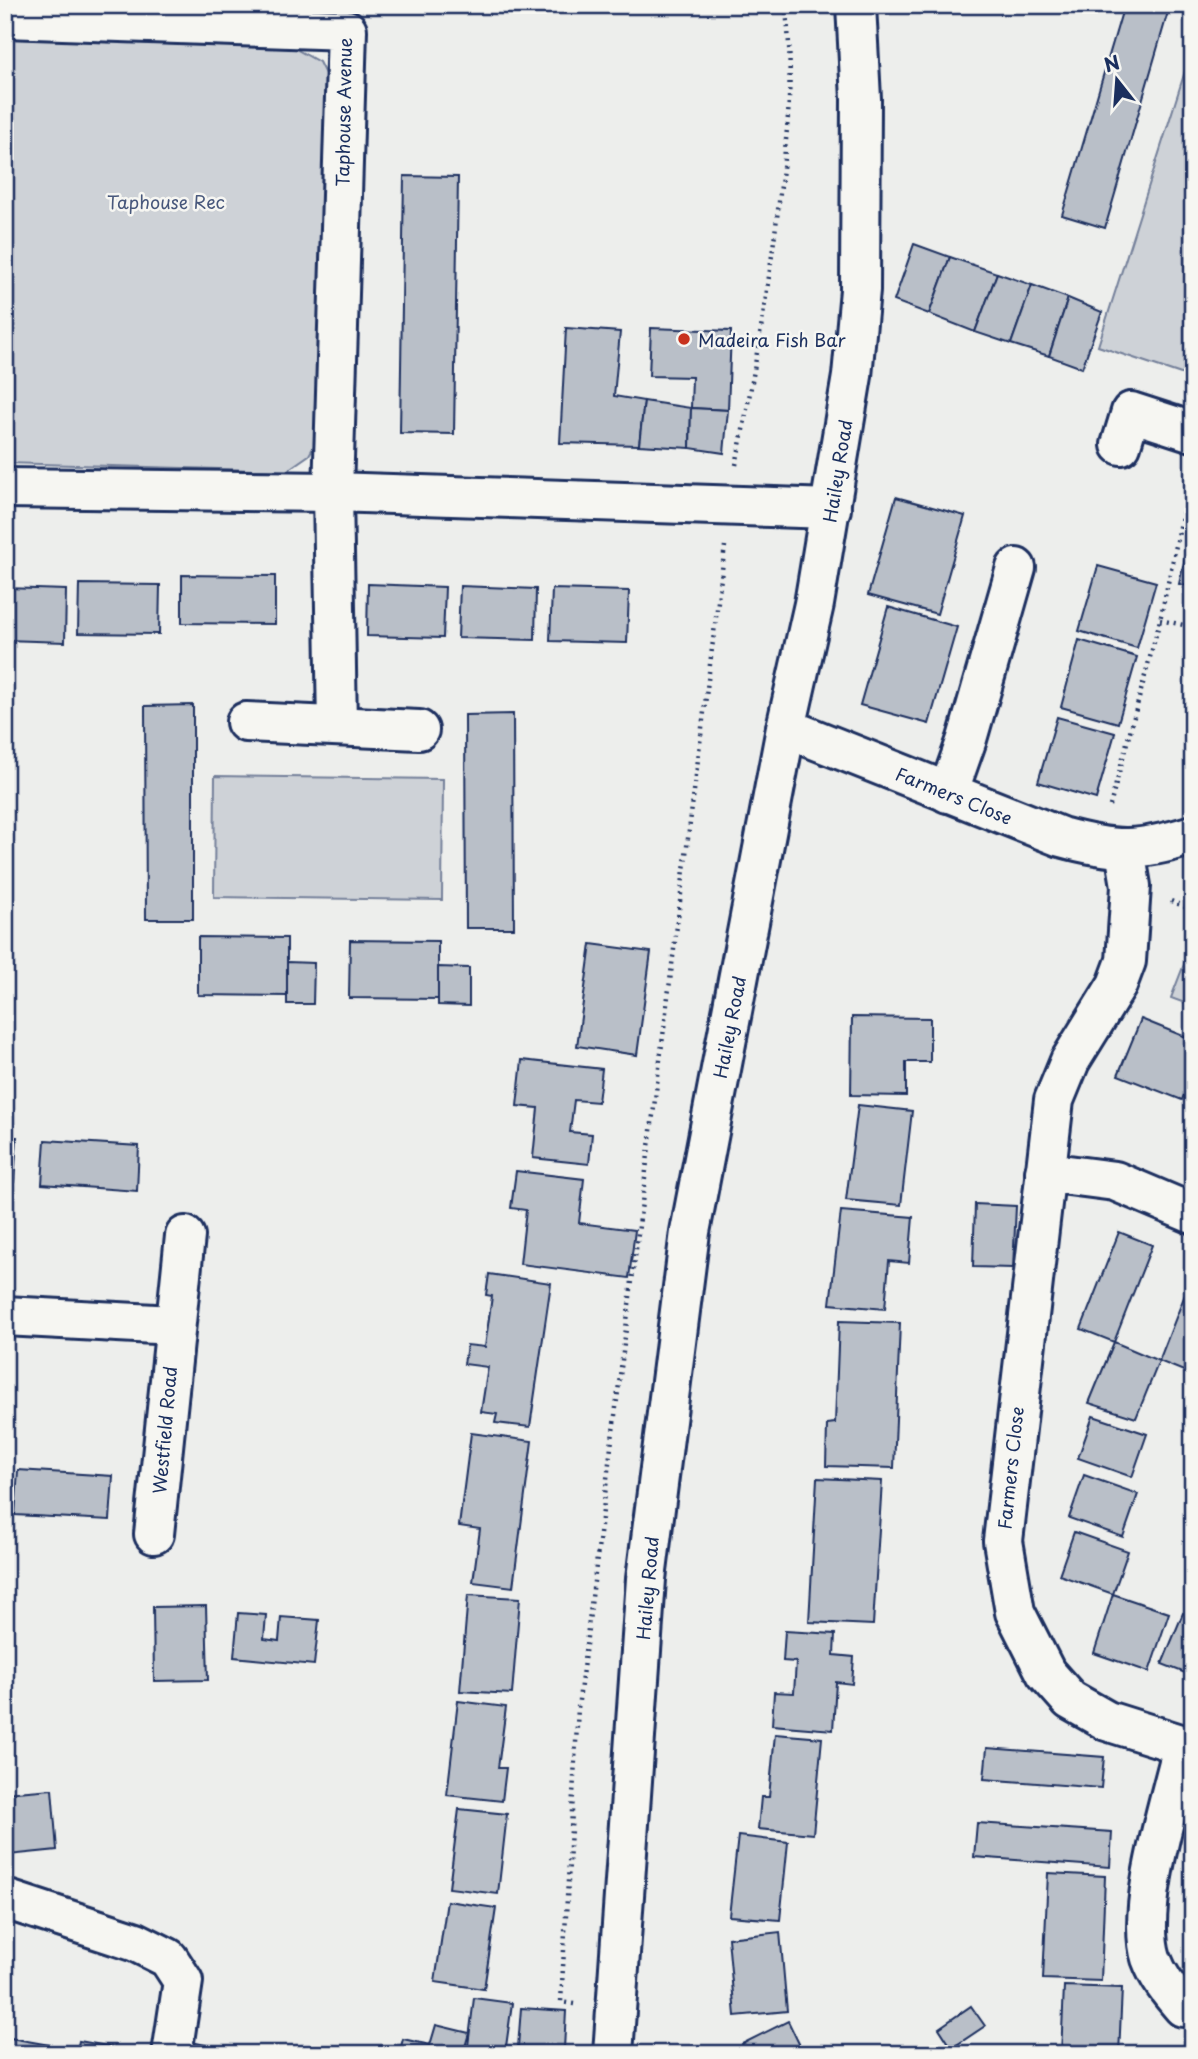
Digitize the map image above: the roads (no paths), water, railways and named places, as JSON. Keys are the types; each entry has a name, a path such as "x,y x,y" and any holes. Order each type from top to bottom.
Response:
{"street":[{"name":"Hailey Road","path":"613,2054 646,1579 691,1232 786,728 814,604 852,376 860,290 861,99 856,5"},
{"name":"Taphouse Avenue","path":"5,18 346,30 333,492 337,726"},
{"path":"1121,445 1131,412 1193,432"},
{"path":"5,488 333,492 831,509"},
{"path":"948,793 967,739 1016,568"},
{"path":"246,722 419,730"},
{"name":"Farmers Close","path":"786,728 1061,837 1112,849 1156,847 1193,835"},
{"name":"Farmers Close","path":"1112,849 1131,886 1126,961 1116,985 1070,1061 1054,1100 1003,1541 1015,1612 1046,1673 1070,1700 1108,1721 1188,1747"},
{"path":"1045,1172 1115,1181 1193,1214"},
{"name":"Westfield Road","path":"154,1534 185,1236"},
{"path":"5,1316 174,1325"},
{"path":"1188,1747 1147,1913 1150,1955 1163,1984 1183,2007 1193,2007"},
{"path":"5,1899 136,1942 168,1958 183,1981 172,2054"}],"place":[{"name":"Madeira Fish Bar","path":"684,339"}],"park label":[{"name":"Taphouse Rec","path":"166,201"}]}
